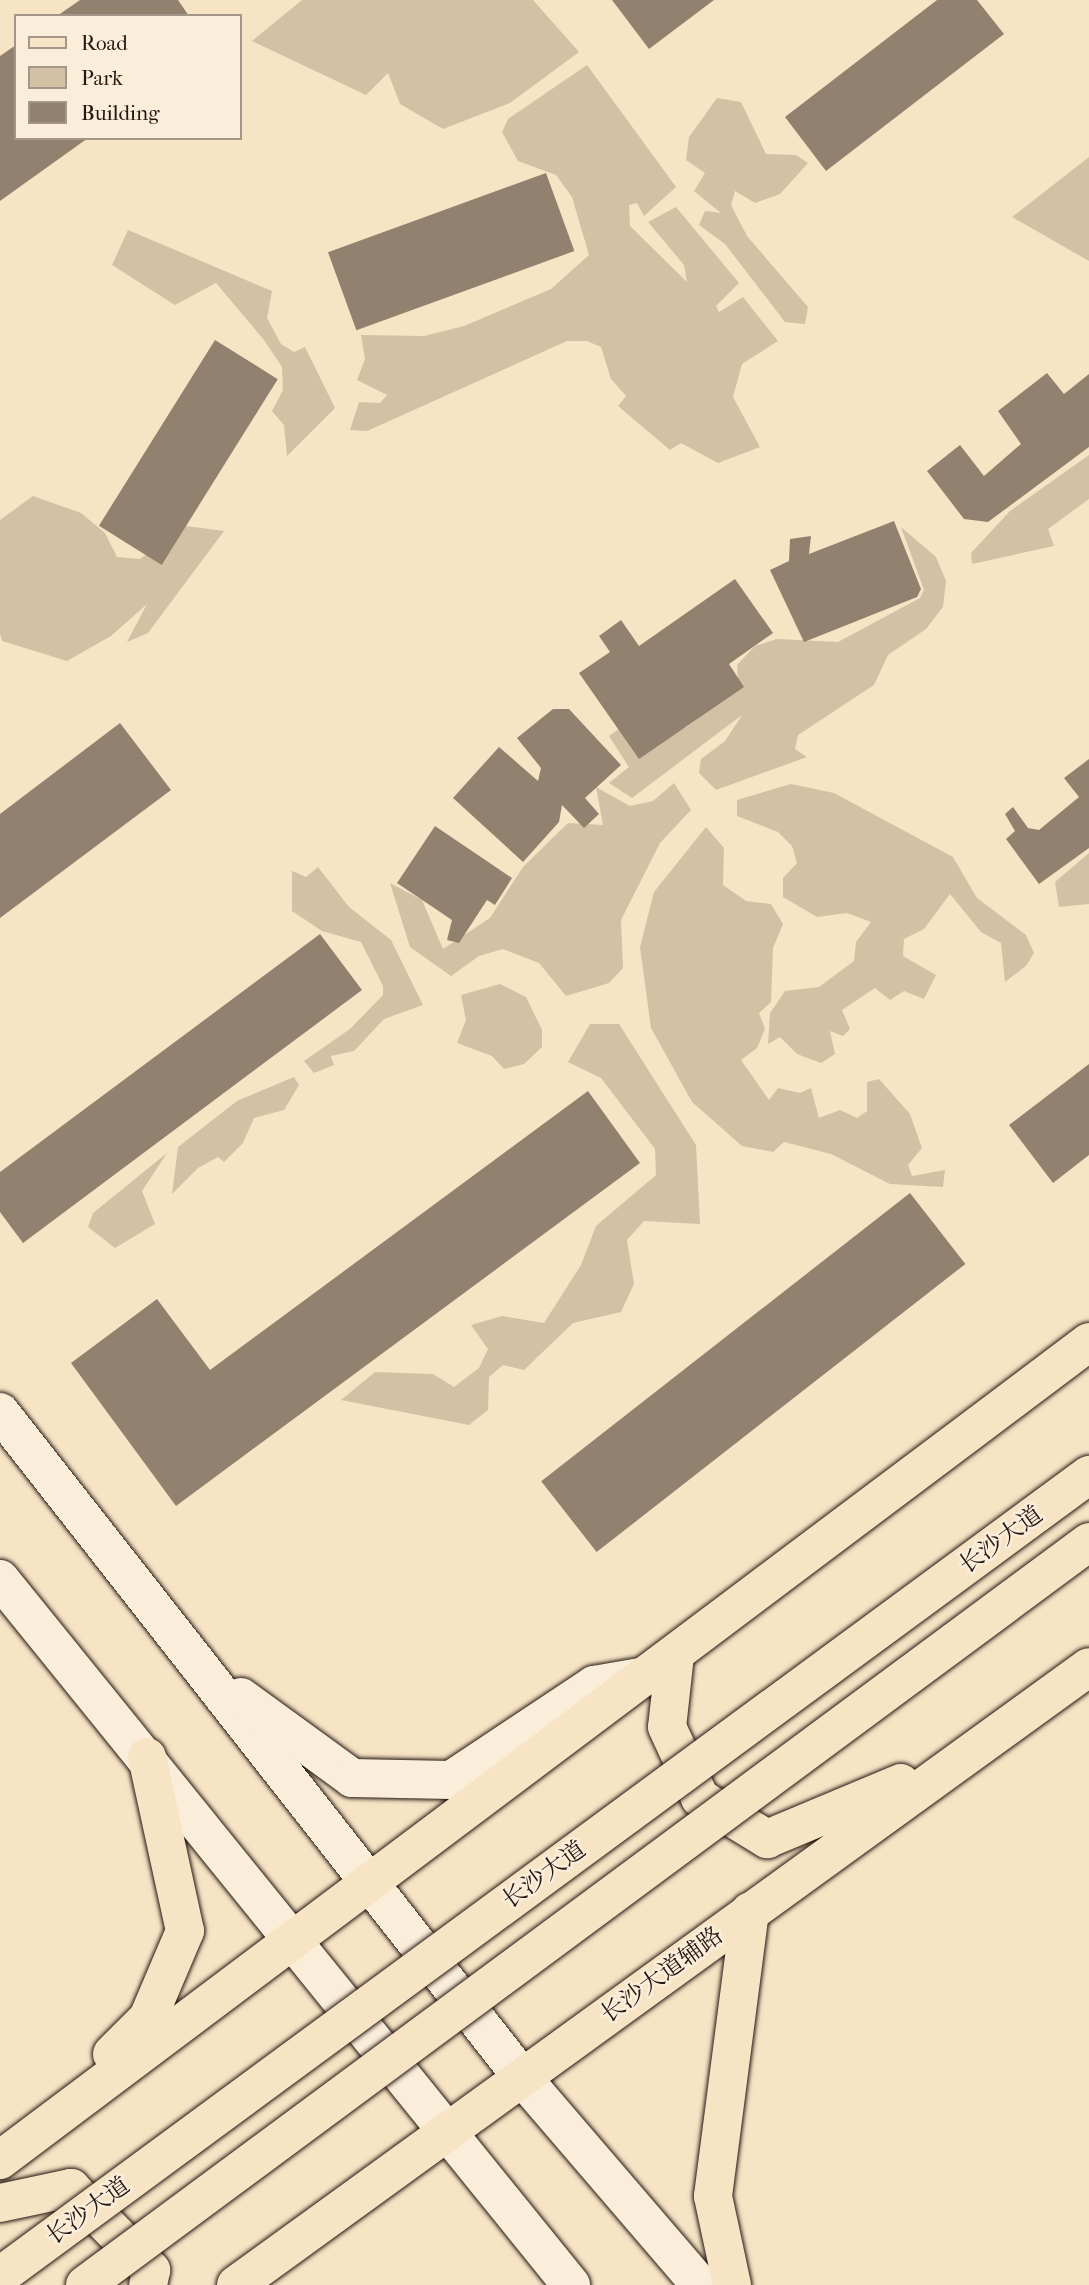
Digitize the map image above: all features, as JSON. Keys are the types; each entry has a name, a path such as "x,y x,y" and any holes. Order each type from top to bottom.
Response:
{"main road":[{"path":"8,2154 298,1940 1089,1342"},
{"path":"0,1412 521,2076 700,2285"},
{"name":"长沙大道","path":"0,2276 1089,1475"},
{"path":"85,2285 1089,1542"},
{"path":"0,1579 298,1940 445,2130 572,2285"},
{"path":"203,1670 352,1778 451,1780 594,1685 660,1665"},
{"path":"660,1665 667,1727 700,1798 767,1839 963,1758"},
{"name":"长沙大道辅路","path":"236,2285 445,2130 1089,1667"},
{"path":"8,2154 148,2018 185,1931 147,1757"},
{"path":"732,2285 713,2196 750,1911"},
{"path":"0,2203 71,2188 151,2270 148,2285"}],"green space":[{"path":"302,0 533,0 579,52 510,103 443,129 400,104 388,73 366,95 252,41"},
{"path":"587,65 676,187 644,216 637,203 629,205 630,226 687,282 684,265 648,222 676,207 739,283 716,306 719,312 743,297 778,341 742,364 733,397 760,447 718,463 681,443 670,450 618,406 626,396 611,379 601,347 587,341 567,341 367,431 350,430 359,402 380,403 387,395 357,380 365,359 361,335 424,336 464,326 551,289 589,255 572,197 556,175 518,161 502,132 508,119"},
{"path":"717,98 741,102 766,154 796,155 808,163 780,194 755,203 735,191 731,205 747,236 808,307 805,324 785,322 725,244 699,225 705,211 721,213 694,191 705,173 686,160 689,137"},
{"path":"1089,157 1089,261 1012,217"},
{"path":"128,230 272,291 267,318 281,344 294,352 305,347 335,408 287,456 284,425 272,411 283,390 282,367 264,340 216,283 175,305 112,265"},
{"path":"1089,455 1089,499 1048,529 1054,546 972,564 971,553 1010,511"},
{"path":"33,496 81,513 105,533 117,557 140,559 186,526 224,531 148,633 127,642 147,604 111,636 67,661 2,641 0,633 0,520"},
{"path":"901,527 936,557 946,581 943,607 926,629 888,655 874,685 798,735 795,749 807,757 716,790 699,773 701,759 725,741 742,715 632,798 609,783 629,767 609,736 620,728 661,741 688,726 726,698 738,680 737,665 755,646 777,639 838,642 920,598 924,590"},
{"path":"674,783 691,810 660,843 621,920 623,968 609,983 566,996 539,963 503,949 479,956 451,976 410,947 390,883 422,900 443,949 490,918 523,867 568,823 603,825 596,787 630,806 653,801"},
{"path":"791,784 834,793 953,857 977,898 1026,935 1034,953 1026,966 1005,982 1001,943 981,932 950,894 924,929 904,939 903,956 936,975 924,999 904,991 890,1000 875,988 842,1010 850,1029 843,1036 830,1031 835,1054 821,1063 797,1054 780,1037 768,1044 770,1013 785,991 819,987 854,961 856,942 871,922 847,913 817,917 783,897 783,878 797,863 792,846 778,832 737,816 737,800"},
{"path":"706,827 724,848 723,885 746,901 771,904 783,924 773,948 771,1002 759,1013 765,1029 757,1048 741,1060 769,1100 778,1088 800,1093 811,1088 819,1118 840,1110 857,1118 867,1111 867,1082 879,1079 910,1114 922,1148 908,1165 912,1176 945,1170 943,1187 890,1184 831,1154 784,1142 773,1152 742,1146 692,1102 651,1028 640,947 654,892"},
{"path":"1089,853 1089,904 1059,907 1055,882"},
{"path":"318,867 349,907 391,940 423,1005 384,1019 354,1051 331,1056 334,1065 314,1073 304,1061 350,1029 383,995 383,986 361,942 322,931 292,911 292,871 306,877"},
{"path":"500,984 526,997 542,1030 542,1047 524,1064 504,1069 492,1056 457,1043 466,1020 461,995"},
{"path":"590,1024 619,1024 696,1145 700,1224 644,1221 627,1240 634,1284 621,1312 573,1323 524,1370 503,1365 489,1377 488,1410 469,1425 341,1400 375,1372 433,1374 454,1387 479,1368 488,1349 471,1325 502,1316 544,1323 581,1265 596,1226 656,1175 655,1149 601,1078 568,1062"},
{"path":"294,1077 299,1085 284,1110 254,1118 243,1143 224,1162 218,1157 198,1168 172,1194 178,1147 237,1101"},
{"path":"167,1153 142,1191 155,1224 115,1248 88,1227 93,1213"}],"building":[{"path":"80,0 178,0 188,14 60,14"},
{"path":"612,0 714,0 649,49"},
{"path":"937,0 977,0 1004,34 826,171 785,117"},
{"path":"14,46 14,140 85,140 0,201 0,56"},
{"path":"546,173 574,251 356,330 328,252"},
{"path":"215,340 278,379 162,565 99,526"},
{"path":"1047,373 1064,394 1089,374 1089,447 988,522 964,519 927,471 960,445 984,476 1021,444 998,411"},
{"path":"894,521 921,589 917,597 804,642 770,570 789,561 790,539 811,536 809,554"},
{"path":"735,579 773,633 729,664 744,687 639,759 579,673 610,652 599,636 621,620 639,646"},
{"path":"553,709 569,709 621,765 585,798 599,814 584,828 562,805 559,822 523,862 453,798 499,747 538,781 541,768 517,738"},
{"path":"120,723 171,790 0,918 0,814"},
{"path":"1089,759 1089,848 1039,884 1006,839 1015,831 1005,814 1013,807 1028,828 1039,830 1079,797 1064,778"},
{"path":"435,826 512,878 495,905 487,900 459,943 447,940 452,920 397,883"},
{"path":"320,934 362,990 23,1243 0,1212 0,1172"},
{"path":"1089,1064 1089,1155 1053,1183 1009,1125"},
{"path":"588,1091 640,1163 176,1506 71,1363 157,1299 210,1370"},
{"path":"910,1193 965,1264 597,1552 541,1481"}]}
